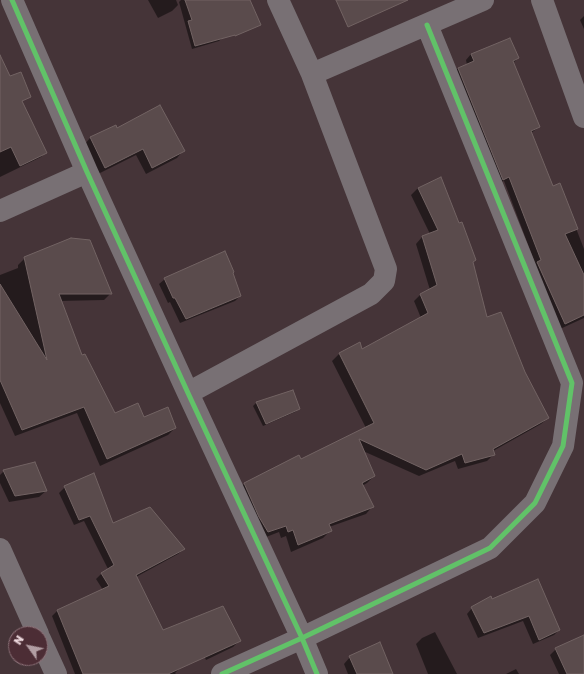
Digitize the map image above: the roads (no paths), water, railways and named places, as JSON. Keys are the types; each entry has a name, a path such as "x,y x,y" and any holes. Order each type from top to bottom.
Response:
{"street":[{"path":"12,0 87,172 302,638 317,674"},
{"path":"188,393 371,294 384,281 386,269 312,74 278,0"},
{"path":"312,74 483,0"},
{"path":"542,0 584,118"},
{"path":"222,674 302,638 490,548 535,503 563,446 572,383 427,24"},
{"path":"0,211 87,172"},
{"path":"0,549 34,626"},
{"path":"48,656 56,674"}]}
